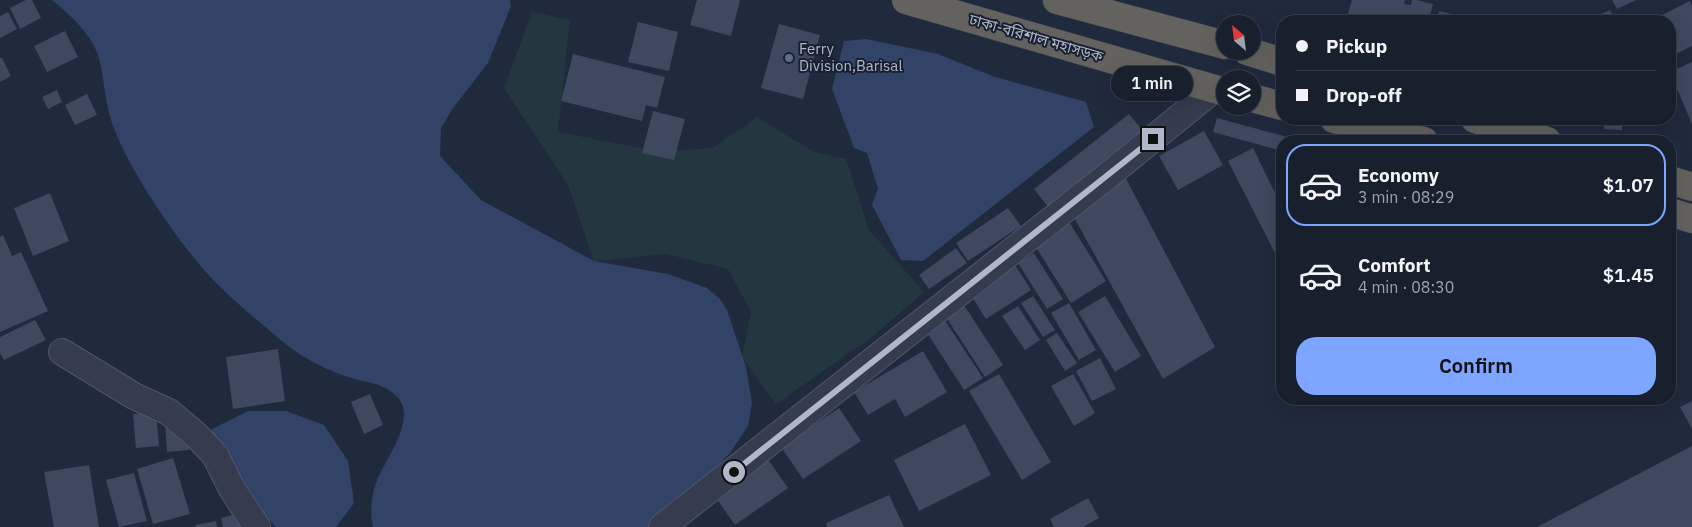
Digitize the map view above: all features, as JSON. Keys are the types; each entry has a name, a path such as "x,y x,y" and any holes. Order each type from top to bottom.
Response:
{"highway":[{"name":"ঢাকা-বরিশাল মহাসড়ক","path":"906,0 1216,89"},
{"path":"1058,0 1216,43"},
{"path":"1261,55 1276,60"},
{"path":"1261,100 1276,104"},
{"path":"1359,125 1399,135"},
{"path":"1495,125 1527,135"},
{"path":"1676,182 1692,187"},
{"path":"1676,214 1692,220"}],"street":[{"path":"662,527 1091,189 1216,93"},
{"path":"62,352 134,396 169,412 196,435 215,455 232,489 257,527"}],"green space":[{"path":"532,12 570,20 558,132 660,152 713,148 757,117 814,152 846,159 869,230 924,292 872,337 776,404 742,357 751,312 728,269 666,254 594,261 568,185 504,88"}],"water":[{"path":"52,0 510,0 511,6 488,63 453,108 441,128 440,156 481,200 594,261 668,274 707,288 720,299 727,310 746,367 752,403 748,426 730,453 689,495 650,527 373,527 372,505 374,488 397,441 404,418 403,408 399,399 388,390 376,384 337,373 298,353 240,305 204,270 180,240 155,203 122,148 107,104 103,76 96,49 86,33"},
{"path":"866,39 938,54 995,77 1086,102 1094,127 923,261 901,260 872,205 878,189 867,153 854,148 832,89 844,41"},
{"path":"248,411 286,411 324,425 348,461 354,503 336,527 276,527 246,495 208,431"}],"building":[{"path":"26,0 32,0 41,18 20,29 10,8"},
{"path":"697,0 740,0 731,36 690,25"},
{"path":"1352,0 1405,0 1404,4 1411,5 1412,0 1416,0 1433,4 1430,15 1348,15"},
{"path":"1612,0 1636,0 1617,9"},
{"path":"1690,1 1692,6 1692,46 1676,54 1676,15 1662,15"},
{"path":"1610,10 1613,15 1599,15"},
{"path":"1439,11 1456,15 1438,15"},
{"path":"8,12 17,29 0,38 0,16"},
{"path":"638,22 678,32 669,71 628,62"},
{"path":"779,24 820,35 803,99 761,88"},
{"path":"65,31 78,57 47,72 34,46"},
{"path":"573,54 665,77 657,108 646,105 642,121 561,101"},
{"path":"0,58 2,58 11,76 0,82"},
{"path":"1692,62 1692,124 1676,86 1676,69"},
{"path":"57,90 62,102 48,109 42,97"},
{"path":"87,94 97,115 75,125 65,105"},
{"path":"653,111 685,119 674,160 642,153"},
{"path":"1129,114 1144,132 1049,208 1034,189"},
{"path":"1217,118 1280,135 1276,135 1276,149 1213,132"},
{"path":"1604,125 1622,125 1622,130 1604,129"},
{"path":"1204,131 1223,165 1178,190 1159,156"},
{"path":"1253,148 1276,195 1276,253 1275,253 1228,161"},
{"path":"1124,175 1215,347 1163,379 1070,210"},
{"path":"50,193 69,241 33,256 14,208"},
{"path":"1008,208 1021,226 968,261 956,243"},
{"path":"1069,222 1106,281 1071,303 1034,244"},
{"path":"3,235 12,256 21,252 48,311 0,332 0,237"},
{"path":"956,248 967,263 929,289 919,275"},
{"path":"1034,253 1063,299 1047,309 1018,263"},
{"path":"1015,265 1031,290 986,319 970,294"},
{"path":"1033,296 1055,330 1043,337 1021,303"},
{"path":"1105,296 1141,356 1115,372 1078,312"},
{"path":"960,299 1003,365 985,377 942,311"},
{"path":"1069,303 1096,350 1079,360 1051,313"},
{"path":"1018,306 1040,340 1025,350 1002,316"},
{"path":"940,313 983,378 964,390 922,325"},
{"path":"35,320 46,340 4,360 0,353 0,337"},
{"path":"1057,333 1077,363 1065,371 1046,340"},
{"path":"278,349 285,401 233,409 226,357"},
{"path":"923,351 947,392 905,417 895,399 868,415 854,392"},
{"path":"1100,358 1116,389 1092,401 1076,371"},
{"path":"999,374 1051,462 1022,480 969,391"},
{"path":"1073,374 1095,413 1074,426 1051,386"},
{"path":"370,394 383,425 364,434 351,402"},
{"path":"1692,401 1692,429 1680,407"},
{"path":"839,408 861,441 803,479 781,447"},
{"path":"156,412 159,446 136,448 133,414"},
{"path":"165,422 188,435 189,450 167,452"},
{"path":"965,424 991,475 919,511 894,460"},
{"path":"1692,446 1692,527 1537,527"},
{"path":"173,458 190,514 153,524 137,469"},
{"path":"767,458 788,488 735,525 714,495"},
{"path":"89,465 99,527 54,527 44,472"},
{"path":"134,473 147,521 119,527 106,480"},
{"path":"889,495 904,527 827,527 826,523"},
{"path":"1088,498 1099,518 1083,527 1054,527 1050,519"},
{"path":"244,512 248,527 223,527 221,518"},
{"path":"216,521 217,527 196,527 195,525"}],"place":[{"name":"Ferry Division,Barisal","path":"789,58"}],"route":[{"path":"734,472 1153,139"}]}
